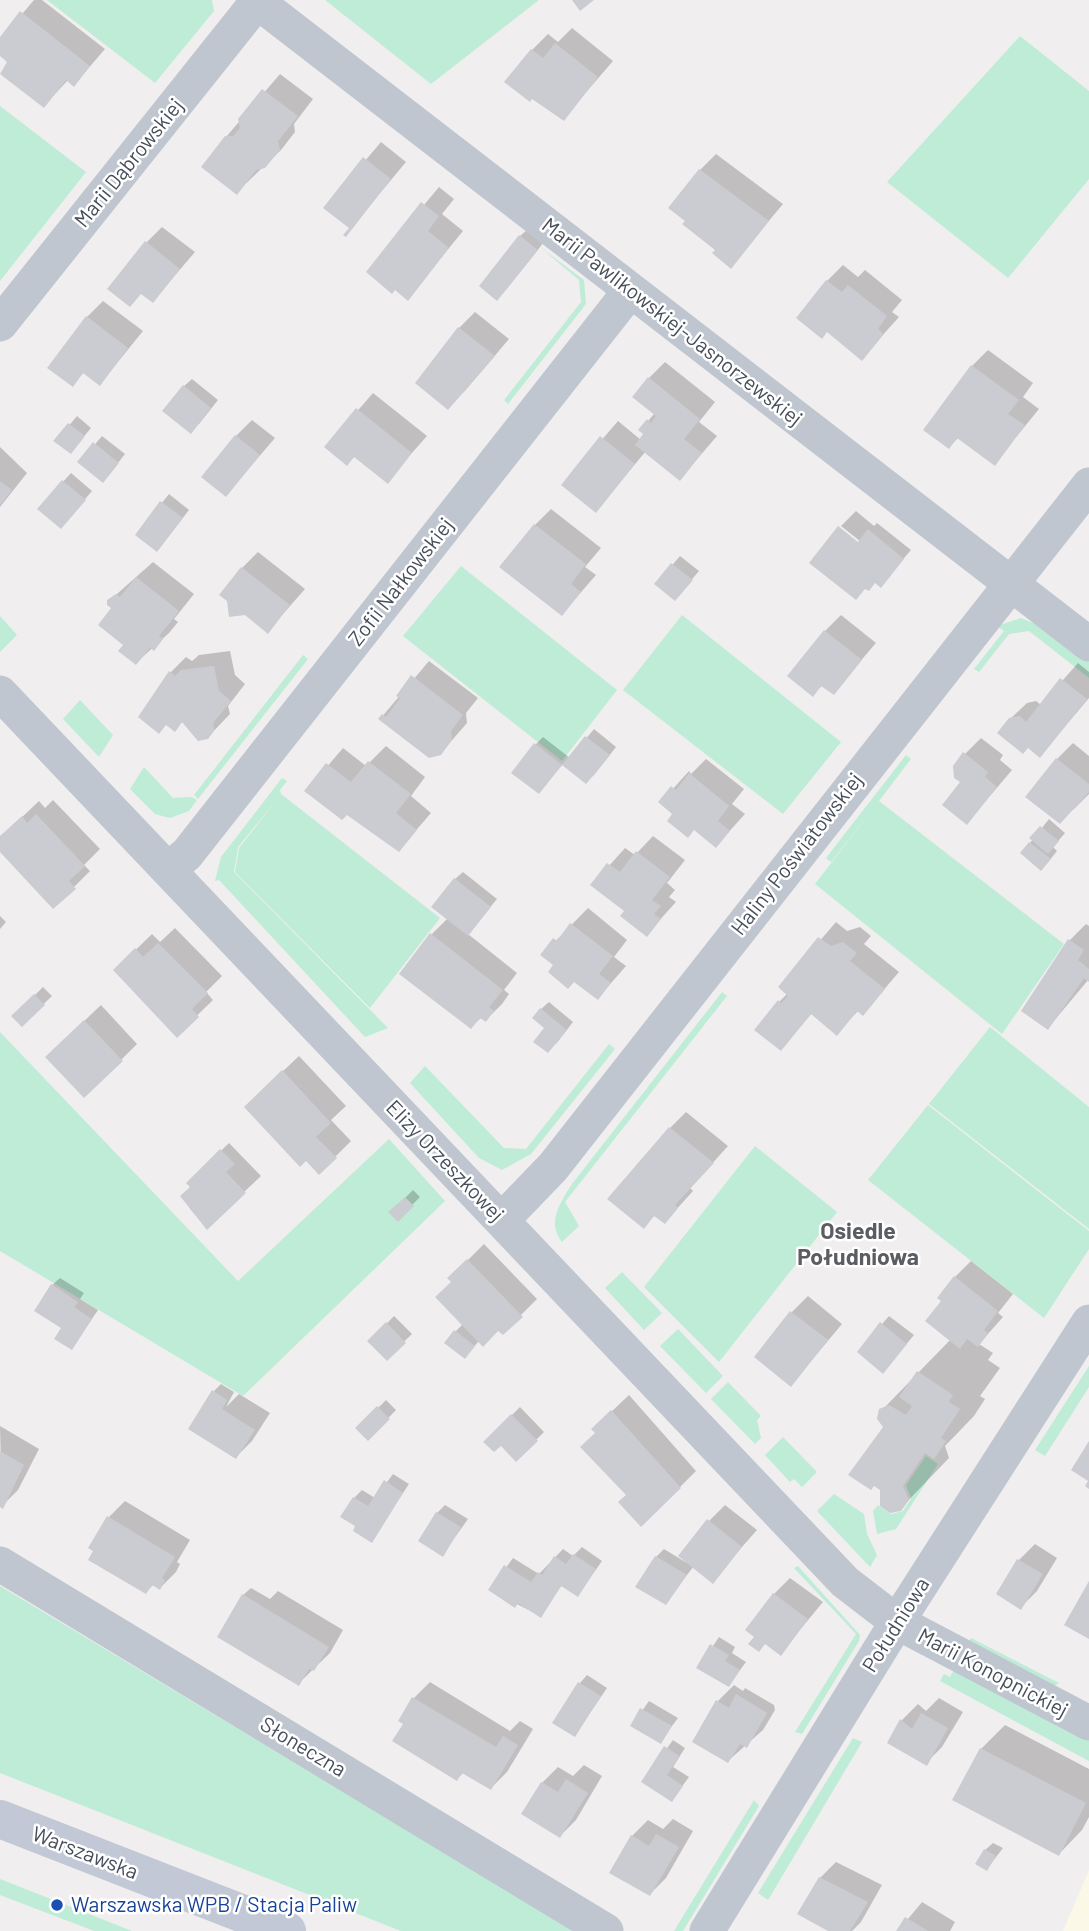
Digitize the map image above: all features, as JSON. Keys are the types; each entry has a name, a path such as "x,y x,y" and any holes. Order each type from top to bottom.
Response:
{"main road":[{"name":"Warszawska","path":"0,1819 287,1931"}],"street":[{"name":"Marii Pawlikowskiej-Jasnorzewskiej","path":"256,1 1089,644"},
{"name":"Marii Dąbrowskiej","path":"0,324 256,1"},
{"name":"Zofii Nałkowskiej","path":"168,870 187,854 630,290"},
{"name":"Haliny Poświatowskiej","path":"502,1220 553,1167 1089,485"},
{"name":"Elizy Orzeszkowej","path":"0,693 845,1582 897,1622"},
{"name":"Południowa","path":"707,1931 897,1622 1089,1322"},
{"name":"Słoneczna","path":"0,1564 606,1931"},
{"name":"Marii Konopnickiej","path":"897,1622 1089,1723"}],"shaded area":[{"path":"1089,1870 1089,1931 1063,1931"}],"green space":[{"path":"47,0 212,0 214,11 155,83"},
{"path":"325,0 539,0 431,84"},
{"path":"1020,36 1089,91 1089,179 1008,278 887,182"},
{"path":"0,106 86,172 0,281"},
{"path":"541,248 584,280 586,304 508,404 504,400 581,302 579,280"},
{"path":"461,566 617,690 562,761 403,636"},
{"path":"682,615 841,742 783,814 623,690"},
{"path":"0,616 17,635 0,652"},
{"path":"1021,618 1043,627 1089,662 1089,678 1029,631 1009,634 979,672 974,669 1004,631 997,626"},
{"path":"303,655 308,659 198,799 194,795"},
{"path":"80,700 113,735 99,757 63,719"},
{"path":"906,755 911,759 879,801 1064,944 1002,1034 815,884 872,810 831,862 826,858"},
{"path":"144,767 173,798 192,797 197,800 189,811 170,818 155,814 130,789"},
{"path":"282,778 287,781 280,790 281,794 440,918 370,1008 235,872 239,848 278,798 238,847 234,872 388,1028 365,1037 219,880 215,881 221,857"},
{"path":"722,992 727,996 565,1202 579,1226 562,1242 557,1235 555,1220 572,1184"},
{"path":"990,1027 1089,1107 1089,1229 929,1104"},
{"path":"0,1032 238,1281 389,1139 445,1201 243,1396 0,1251"},
{"path":"609,1044 615,1049 531,1154 502,1170 479,1158 410,1083 425,1066 504,1148 526,1149"},
{"path":"928,1105 1089,1231 1089,1249 1044,1318 868,1180"},
{"path":"755,1146 837,1212 719,1362 644,1287"},
{"path":"622,1272 662,1313 644,1330 605,1288"},
{"path":"678,1329 723,1376 706,1393 660,1346"},
{"path":"1089,1366 1089,1387 1045,1456 1035,1450"},
{"path":"728,1382 761,1416 757,1420 761,1438 755,1444 711,1399"},
{"path":"783,1437 817,1472 802,1487 794,1479 790,1482 765,1455"},
{"path":"926,1456 938,1464 896,1529 877,1534 873,1511 878,1505 891,1514 903,1511 911,1499 906,1485"},
{"path":"834,1494 864,1514 867,1534 877,1555 870,1567 817,1511"},
{"path":"798,1566 860,1635 859,1641 802,1734 795,1732 856,1634 794,1568"},
{"path":"0,1586 575,1931 401,1931 0,1773"},
{"path":"971,1638 1059,1683 1052,1687 968,1643"},
{"path":"955,1668 1089,1740 1089,1761 940,1681 944,1674 950,1677"},
{"path":"853,1738 862,1742 768,1900 758,1893"},
{"path":"754,1800 759,1806 683,1931 674,1931"},
{"path":"0,1879 132,1931 94,1931 0,1895"}],"building":[{"path":"572,0 594,0 580,11"},
{"path":"20,11 90,66 74,87 66,80 44,108 0,74 7,62 0,56 0,37"},
{"path":"555,43 598,77 564,121 532,99 530,102 504,82 531,49 543,58"},
{"path":"262,89 298,116 278,141 280,150 265,168 256,170 237,195 201,167 225,136 233,136 240,128 238,119"},
{"path":"363,157 391,179 346,237 343,235 349,228 323,208"},
{"path":"699,169 769,221 731,269 712,253 715,250 682,224 685,221 668,208"},
{"path":"421,202 439,216 428,231 449,248 408,301 395,290 392,294 366,272"},
{"path":"519,235 538,250 497,301 479,286"},
{"path":"145,241 180,269 153,303 141,294 130,307 107,289"},
{"path":"826,280 842,292 848,285 887,316 878,329 884,334 862,361 827,332 822,339 796,318"},
{"path":"86,316 128,348 100,386 83,373 73,387 47,368"},
{"path":"458,327 495,356 448,410 415,383"},
{"path":"971,365 1019,400 1008,414 1025,425 995,466 957,438 949,449 923,430"},
{"path":"648,377 700,419 684,439 702,453 680,481 635,445 643,434 638,430 647,419 651,423 656,416 632,397"},
{"path":"183,385 211,408 191,434 162,411"},
{"path":"356,408 412,453 388,484 354,457 347,466 324,447"},
{"path":"68,423 85,436 71,454 53,441"},
{"path":"235,435 260,455 226,497 201,477"},
{"path":"600,436 635,464 596,513 561,485"},
{"path":"93,442 119,463 103,483 77,462"},
{"path":"62,480 86,500 61,529 37,509"},
{"path":"0,481 12,490 0,505"},
{"path":"160,501 183,518 157,552 135,535"},
{"path":"534,524 586,564 571,584 581,592 562,616 499,567"},
{"path":"838,526 858,542 868,529 904,559 881,588 875,583 869,591 865,589 856,600 809,563"},
{"path":"671,563 693,580 675,601 654,584"},
{"path":"241,567 290,605 268,634 245,615 229,617 227,601 219,595"},
{"path":"136,577 179,611 159,636 163,639 154,651 150,648 136,665 118,651 123,645 98,625 111,608 107,605 107,600 116,594 120,597"},
{"path":"824,630 862,660 834,695 821,686 813,697 787,676"},
{"path":"214,666 219,691 231,701 213,723 214,731 208,739 198,741 182,722 175,732 166,725 159,734 138,717 169,671 175,676 181,670"},
{"path":"411,675 463,715 451,731 452,740 441,755 429,758 378,719 382,714 386,717 400,698 396,696"},
{"path":"1060,678 1087,699 1040,758 1028,748 1023,754 997,733 1009,718 1020,716 1026,722"},
{"path":"585,736 610,755 586,784 562,765"},
{"path":"534,743 562,765 539,794 511,773"},
{"path":"963,752 988,772 985,777 997,787 967,825 942,805 960,782 954,778 953,766"},
{"path":"1056,758 1089,784 1089,792 1060,824 1025,797"},
{"path":"368,761 411,794 396,813 417,830 399,852 347,815 342,820 304,791 326,763 351,782"},
{"path":"689,773 729,806 718,821 730,831 716,848 694,830 688,838 667,821 672,814 658,802 671,786 676,790"},
{"path":"36,814 85,866 69,881 76,889 53,909 0,852 0,836 22,816 27,823"},
{"path":"1040,826 1059,841 1048,854 1029,838"},
{"path":"1029,842 1051,859 1041,871 1020,853"},
{"path":"636,851 670,877 652,900 661,906 654,914 661,919 647,937 620,916 624,911 590,885 607,863 620,872"},
{"path":"454,878 491,907 468,936 431,907"},
{"path":"570,923 613,956 599,974 611,983 598,1000 574,982 568,989 548,972 553,965 540,955 553,938 557,941"},
{"path":"430,933 503,990 489,1007 494,1011 486,1022 480,1018 471,1029 399,974"},
{"path":"818,937 831,946 843,942 857,953 850,961 885,989 863,1016 857,1011 837,1036 811,1014 781,1051 754,1030 778,1000 781,1003 788,996 778,987"},
{"path":"1068,939 1084,950 1078,960 1089,969 1089,982 1084,978 1048,1030 1021,1011"},
{"path":"158,943 208,993 192,1009 199,1017 177,1038 113,970 135,948 143,957"},
{"path":"34,994 45,1005 22,1027 11,1016"},
{"path":"540,1008 567,1030 548,1053 533,1042 544,1028 532,1018"},
{"path":"84,1020 123,1061 84,1098 45,1057"},
{"path":"282,1070 331,1123 316,1137 337,1158 319,1175 306,1161 300,1167 244,1107"},
{"path":"669,1127 714,1163 675,1205 678,1208 665,1224 654,1216 644,1229 607,1199"},
{"path":"220,1149 235,1164 226,1172 246,1193 207,1230 180,1196 190,1187 186,1183"},
{"path":"405,1197 414,1206 398,1222 388,1212"},
{"path":"467,1259 523,1317 503,1335 498,1331 483,1347 435,1297 451,1282 447,1278"},
{"path":"954,1276 998,1311 984,1330 988,1334 978,1347 967,1339 960,1349 925,1321 941,1301 937,1298"},
{"path":"51,1284 78,1302 74,1307 92,1319 72,1350 54,1339 61,1328 34,1311"},
{"path":"790,1311 828,1340 791,1387 754,1357"},
{"path":"386,1322 406,1343 387,1361 367,1341"},
{"path":"880,1322 907,1344 883,1374 857,1352"},
{"path":"454,1330 475,1346 465,1359 444,1343"},
{"path":"917,1371 953,1395 949,1402 960,1409 941,1438 946,1441 934,1459 925,1453 903,1486 909,1500 901,1511 890,1513 880,1506 880,1490 874,1486 871,1490 848,1475 883,1427 877,1419 879,1409 889,1405 906,1415 912,1406 899,1397"},
{"path":"212,1390 227,1400 222,1409 255,1430 236,1459 188,1429"},
{"path":"377,1406 390,1419 368,1441 355,1428"},
{"path":"611,1410 681,1488 641,1527 618,1502 626,1495 580,1447 595,1433 591,1429"},
{"path":"511,1414 538,1441 516,1462 501,1446 494,1452 483,1442"},
{"path":"1089,1441 1089,1489 1085,1486 1088,1481 1071,1470"},
{"path":"0,1451 24,1465 3,1509 0,1507"},
{"path":"384,1480 403,1493 372,1543 353,1531 355,1526 340,1517 353,1497 368,1506"},
{"path":"436,1512 461,1527 443,1557 418,1541"},
{"path":"107,1516 175,1557 162,1578 165,1580 160,1590 152,1585 146,1594 88,1560 93,1551 88,1548"},
{"path":"707,1519 742,1547 713,1584 678,1556"},
{"path":"573,1554 596,1569 578,1597 561,1586 541,1618 518,1603 515,1608 488,1590 504,1565 531,1582 538,1572 542,1575 554,1556 566,1564"},
{"path":"655,1556 687,1575 666,1605 635,1587"},
{"path":"1017,1559 1043,1574 1021,1610 996,1594"},
{"path":"1089,1581 1089,1639 1064,1625"},
{"path":"773,1593 808,1619 781,1656 765,1644 759,1652 748,1644 754,1637 745,1630"},
{"path":"242,1594 329,1647 314,1671 309,1669 299,1686 217,1637"},
{"path":"710,1644 729,1655 725,1661 740,1670 729,1687 696,1668"},
{"path":"578,1682 601,1696 575,1737 552,1723"},
{"path":"736,1694 767,1713 747,1748 740,1744 728,1763 692,1742 716,1700 729,1708"},
{"path":"412,1697 496,1747 503,1736 518,1745 491,1790 462,1773 457,1781 392,1741 403,1724 398,1721"},
{"path":"640,1708 672,1726 661,1744 630,1726"},
{"path":"921,1713 948,1728 927,1766 887,1743 900,1719 912,1729"},
{"path":"664,1746 679,1756 667,1775 683,1786 672,1802 641,1782"},
{"path":"980,1748 1086,1803 1059,1856 952,1800"},
{"path":"566,1779 588,1793 560,1838 521,1814 541,1782 558,1792"},
{"path":"656,1834 679,1847 650,1896 609,1873 631,1835 649,1846"},
{"path":"984,1849 996,1856 987,1871 975,1864"},
{"path":"819,1877 868,1902 850,1931 828,1931 797,1914"},
{"path":"905,1917 928,1931 896,1931"}],"place":[{"name":"Warszawska WPB / Stacja Paliw","path":"57,1905"}],"district":[{"name":"Osiedle Południowa","path":"858,1244"}]}
